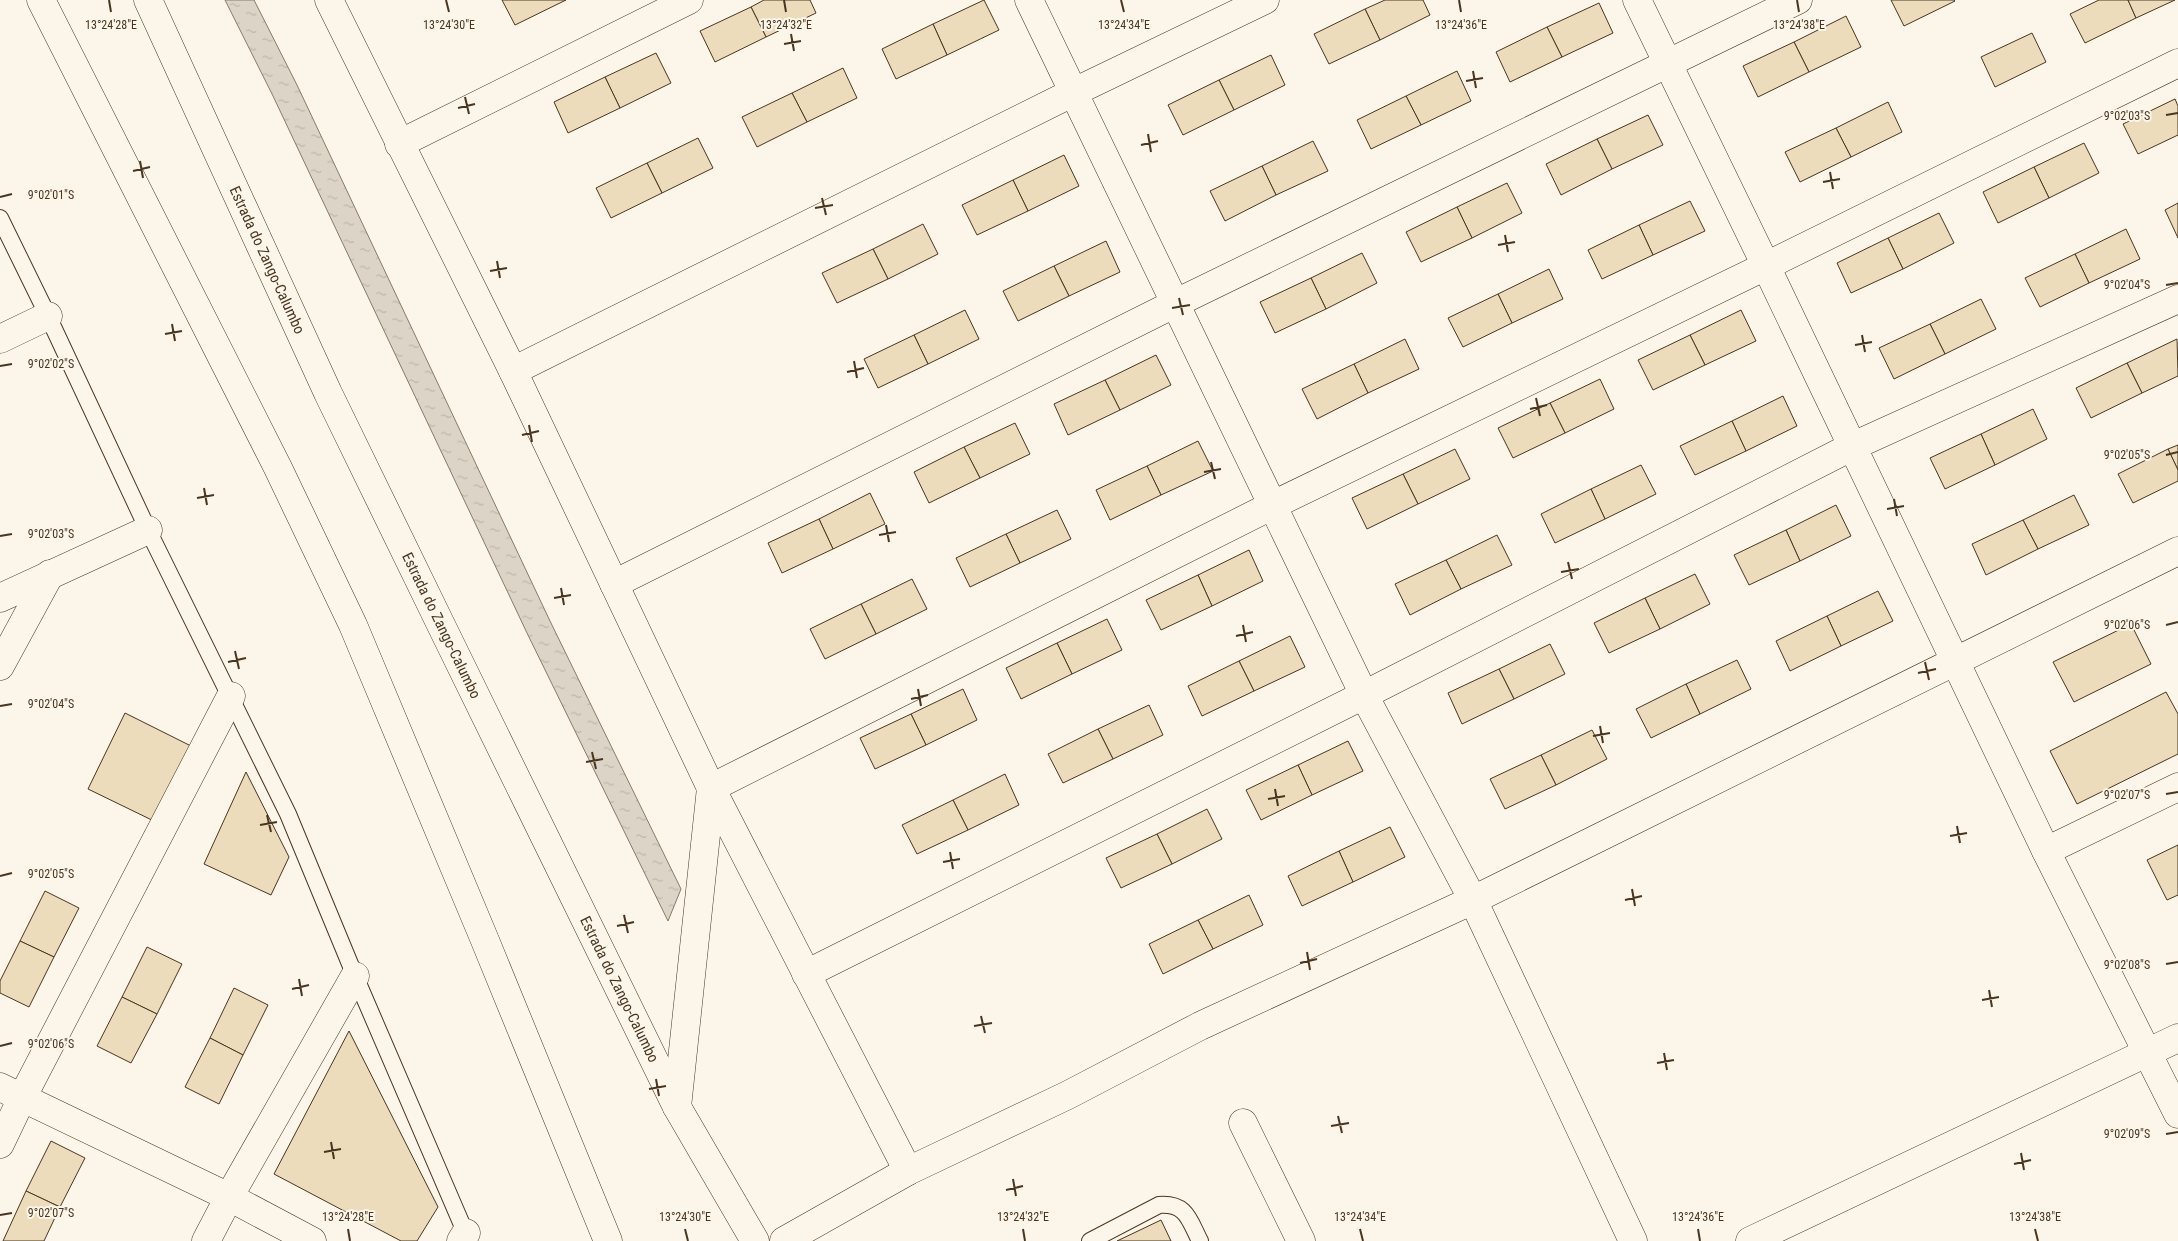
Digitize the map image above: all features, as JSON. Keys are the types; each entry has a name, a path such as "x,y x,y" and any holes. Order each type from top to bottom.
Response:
{"street":[{"path":"41,0 278,468 353,626 481,929 608,1241"},
{"name":"Estrada do Zango-Calumbo","path":"148,0 328,393 677,1107 755,1241"},
{"path":"328,0 513,371 711,788 908,1170"},
{"path":"399,144 689,0"},
{"path":"1029,0 1072,93 1364,695 1473,900 1633,1241"},
{"path":"513,371 1072,93 1265,0"},
{"path":"1637,0 1666,64 1766,266 2046,851 2178,1114"},
{"path":"614,584 1174,304 1798,0"},
{"path":"711,788 1273,505 1766,266 2178,63"},
{"path":"806,974 1364,695 1852,447 2178,299"},
{"path":"0,339 48,316"},
{"path":"0,598 148,530"},
{"path":"784,1241 908,1170 1068,1095 1200,1026 1473,900 2178,551"},
{"path":"0,666 50,574"},
{"path":"0,1144 11,1092 231,696"},
{"path":"2046,851 2178,787"},
{"path":"677,1107 711,788"},
{"path":"206,1241 229,1197 355,976"},
{"path":"1750,1241 2178,1038"},
{"path":"11,1092 229,1197 312,1241"},
{"path":"1243,1123 1301,1241"}],"lane":[{"path":"0,218 148,530 288,814 465,1238"},
{"path":"1090,1241 1159,1205 1172,1204 1185,1212 1200,1241"}],"water":[{"path":"225,0 254,0 297,85 550,621 681,889 668,921 527,633 273,96"}],"building":[{"path":"502,0 566,0 515,25"},
{"path":"764,0 810,0 816,13 766,37 751,7"},
{"path":"984,0 999,30 947,55 933,24"},
{"path":"1385,0 1423,0 1430,15 1380,40 1365,9"},
{"path":"1891,0 1954,0 1955,1 1904,26"},
{"path":"2099,0 2128,0 2136,18 2085,43 2070,14"},
{"path":"2128,0 2175,0 2136,18"},
{"path":"1599,3 1613,33 1562,57 1547,27"},
{"path":"751,7 766,37 715,62 700,31"},
{"path":"1365,9 1380,40 1329,64 1314,34"},
{"path":"1846,16 1861,47 1809,72 1794,42"},
{"path":"933,24 947,55 896,79 882,49"},
{"path":"1547,27 1562,57 1510,82 1496,52"},
{"path":"2032,33 2046,62 1995,87 1981,57"},
{"path":"1794,42 1809,72 1758,97 1743,66"},
{"path":"656,53 671,83 620,108 605,77"},
{"path":"1271,55 1285,85 1234,110 1219,80"},
{"path":"843,68 857,98 807,122 792,93"},
{"path":"1457,71 1471,101 1421,125 1406,96"},
{"path":"605,77 620,108 568,133 554,102"},
{"path":"1219,80 1234,110 1183,135 1168,105"},
{"path":"792,93 807,122 757,147 742,117"},
{"path":"1406,96 1421,125 1371,149 1357,120"},
{"path":"2175,99 2178,106 2178,135 2138,154 2123,124"},
{"path":"1888,102 1902,132 1851,157 1836,128"},
{"path":"1648,115 1663,145 1612,169 1597,139"},
{"path":"1836,128 1851,157 1800,182 1785,152"},
{"path":"698,138 713,168 662,193 647,163"},
{"path":"1597,139 1612,169 1561,195 1546,164"},
{"path":"1313,141 1328,171 1276,195 1262,166"},
{"path":"2084,143 2099,173 2049,198 2034,167"},
{"path":"1064,155 1079,186 1028,211 1013,180"},
{"path":"647,163 662,193 611,218 596,188"},
{"path":"1262,166 1276,195 1225,221 1210,191"},
{"path":"2034,167 2049,198 1998,223 1983,192"},
{"path":"1013,180 1028,211 977,235 962,205"},
{"path":"1507,183 1522,213 1472,238 1457,207"},
{"path":"1690,201 1705,231 1653,255 1639,225"},
{"path":"2178,203 2178,238 2165,210"},
{"path":"1457,207 1472,238 1421,262 1406,232"},
{"path":"1939,213 1954,243 1903,269 1888,238"},
{"path":"923,224 938,254 888,279 873,249"},
{"path":"1639,225 1653,255 1602,279 1588,250"},
{"path":"2126,229 2140,259 2089,283 2075,254"},
{"path":"1888,238 1903,269 1851,293 1837,263"},
{"path":"1106,241 1120,272 1069,296 1054,266"},
{"path":"873,249 888,279 837,303 822,273"},
{"path":"1362,253 1377,283 1326,309 1311,278"},
{"path":"2075,254 2089,283 2040,307 2025,278"},
{"path":"1054,266 1069,296 1018,321 1003,291"},
{"path":"1549,269 1563,299 1512,323 1498,294"},
{"path":"1311,278 1326,309 1275,333 1260,302"},
{"path":"1498,294 1512,323 1463,347 1448,318"},
{"path":"1981,299 1996,329 1945,354 1930,324"},
{"path":"965,310 979,339 928,364 914,335"},
{"path":"1741,310 1756,341 1705,365 1690,335"},
{"path":"1930,324 1945,354 1894,379 1879,348"},
{"path":"914,335 928,364 878,388 864,359"},
{"path":"1690,335 1705,365 1653,390 1638,360"},
{"path":"1405,339 1419,369 1368,393 1354,364"},
{"path":"2177,339 2178,376 2142,393 2127,363"},
{"path":"1156,355 1171,385 1120,410 1105,380"},
{"path":"2127,363 2142,393 2091,418 2076,388"},
{"path":"1354,364 1368,393 1317,419 1302,389"},
{"path":"1600,379 1614,409 1565,433 1550,403"},
{"path":"1105,380 1120,410 1068,435 1054,404"},
{"path":"1783,396 1797,426 1746,451 1732,421"},
{"path":"1550,403 1565,433 1513,458 1498,428"},
{"path":"2033,409 2047,439 1995,465 1981,434"},
{"path":"1732,421 1746,451 1695,475 1680,446"},
{"path":"1015,423 1030,454 980,478 964,447"},
{"path":"1981,434 1995,465 1945,489 1930,458"},
{"path":"1198,441 1213,471 1161,495 1147,466"},
{"path":"2178,445 2178,470 2168,449"},
{"path":"964,447 980,478 929,503 914,472"},
{"path":"1455,449 1470,479 1418,504 1403,474"},
{"path":"2168,449 2178,470 2178,481 2133,503 2118,474"},
{"path":"1641,465 1656,494 1605,519 1591,489"},
{"path":"1147,466 1161,495 1110,520 1096,490"},
{"path":"1403,474 1418,504 1367,529 1352,498"},
{"path":"1591,489 1605,519 1555,543 1541,514"},
{"path":"870,493 885,524 833,549 819,519"},
{"path":"2074,495 2089,525 2038,549 2023,520"},
{"path":"1836,505 1851,536 1800,561 1786,530"},
{"path":"1057,510 1071,539 1020,563 1006,534"},
{"path":"819,519 833,549 782,573 768,543"},
{"path":"2023,520 2038,549 1986,575 1972,544"},
{"path":"1786,530 1800,561 1749,585 1734,555"},
{"path":"1006,534 1020,563 970,587 956,558"},
{"path":"1497,535 1512,565 1461,589 1446,560"},
{"path":"1249,550 1263,581 1212,606 1198,575"},
{"path":"1446,560 1461,589 1410,615 1395,584"},
{"path":"1695,574 1710,604 1660,629 1645,598"},
{"path":"1198,575 1212,606 1161,630 1146,600"},
{"path":"912,579 927,609 876,634 861,604"},
{"path":"1878,591 1893,621 1841,646 1827,616"},
{"path":"1645,598 1660,629 1609,653 1594,623"},
{"path":"861,604 876,634 825,659 810,629"},
{"path":"1827,616 1841,646 1790,671 1776,641"},
{"path":"1107,619 1122,650 1072,674 1057,643"},
{"path":"2131,624 2151,664 2074,702 2053,662"},
{"path":"1290,636 1305,667 1254,691 1239,661"},
{"path":"1057,643 1072,674 1021,699 1006,668"},
{"path":"1550,644 1565,674 1514,699 1499,669"},
{"path":"1737,660 1751,689 1700,714 1686,684"},
{"path":"1239,661 1254,691 1202,716 1188,686"},
{"path":"1499,669 1514,699 1462,724 1448,693"},
{"path":"1686,684 1700,714 1651,738 1636,709"},
{"path":"963,689 977,720 926,745 911,714"},
{"path":"2166,692 2178,714 2178,754 2077,804 2050,751"},
{"path":"1149,705 1163,735 1113,759 1098,729"},
{"path":"125,713 195,748 158,823 88,789"},
{"path":"911,714 926,745 875,769 860,738"},
{"path":"1098,729 1113,759 1063,783 1048,754"},
{"path":"1592,730 1607,759 1556,785 1541,755"},
{"path":"1348,741 1363,771 1312,795 1298,765"},
{"path":"1541,755 1556,785 1505,809 1490,779"},
{"path":"1298,765 1312,795 1261,820 1246,790"},
{"path":"246,772 289,857 271,895 204,864"},
{"path":"1005,774 1019,805 968,830 953,800"},
{"path":"953,800 968,830 917,854 902,825"},
{"path":"1207,809 1222,839 1172,864 1157,834"},
{"path":"1390,827 1405,857 1353,882 1339,851"},
{"path":"1157,834 1172,864 1121,888 1106,858"},
{"path":"2178,845 2178,895 2167,900 2147,860"},
{"path":"1339,851 1353,882 1302,906 1288,876"},
{"path":"45,891 79,908 54,957 20,941"},
{"path":"1249,895 1263,925 1213,949 1198,920"},
{"path":"1198,920 1213,949 1163,974 1149,944"},
{"path":"20,941 54,957 29,1007 0,993 0,981"},
{"path":"147,947 182,964 157,1014 122,997"},
{"path":"234,988 268,1005 243,1055 210,1038"},
{"path":"122,997 157,1014 131,1063 97,1046"},
{"path":"349,1031 438,1207 417,1241 401,1241 274,1174"},
{"path":"210,1038 243,1055 219,1104 185,1087"},
{"path":"51,1141 85,1158 60,1207 26,1191"},
{"path":"26,1191 60,1207 44,1241 3,1241"},
{"path":"1161,1220 1171,1241 1117,1241"}]}
